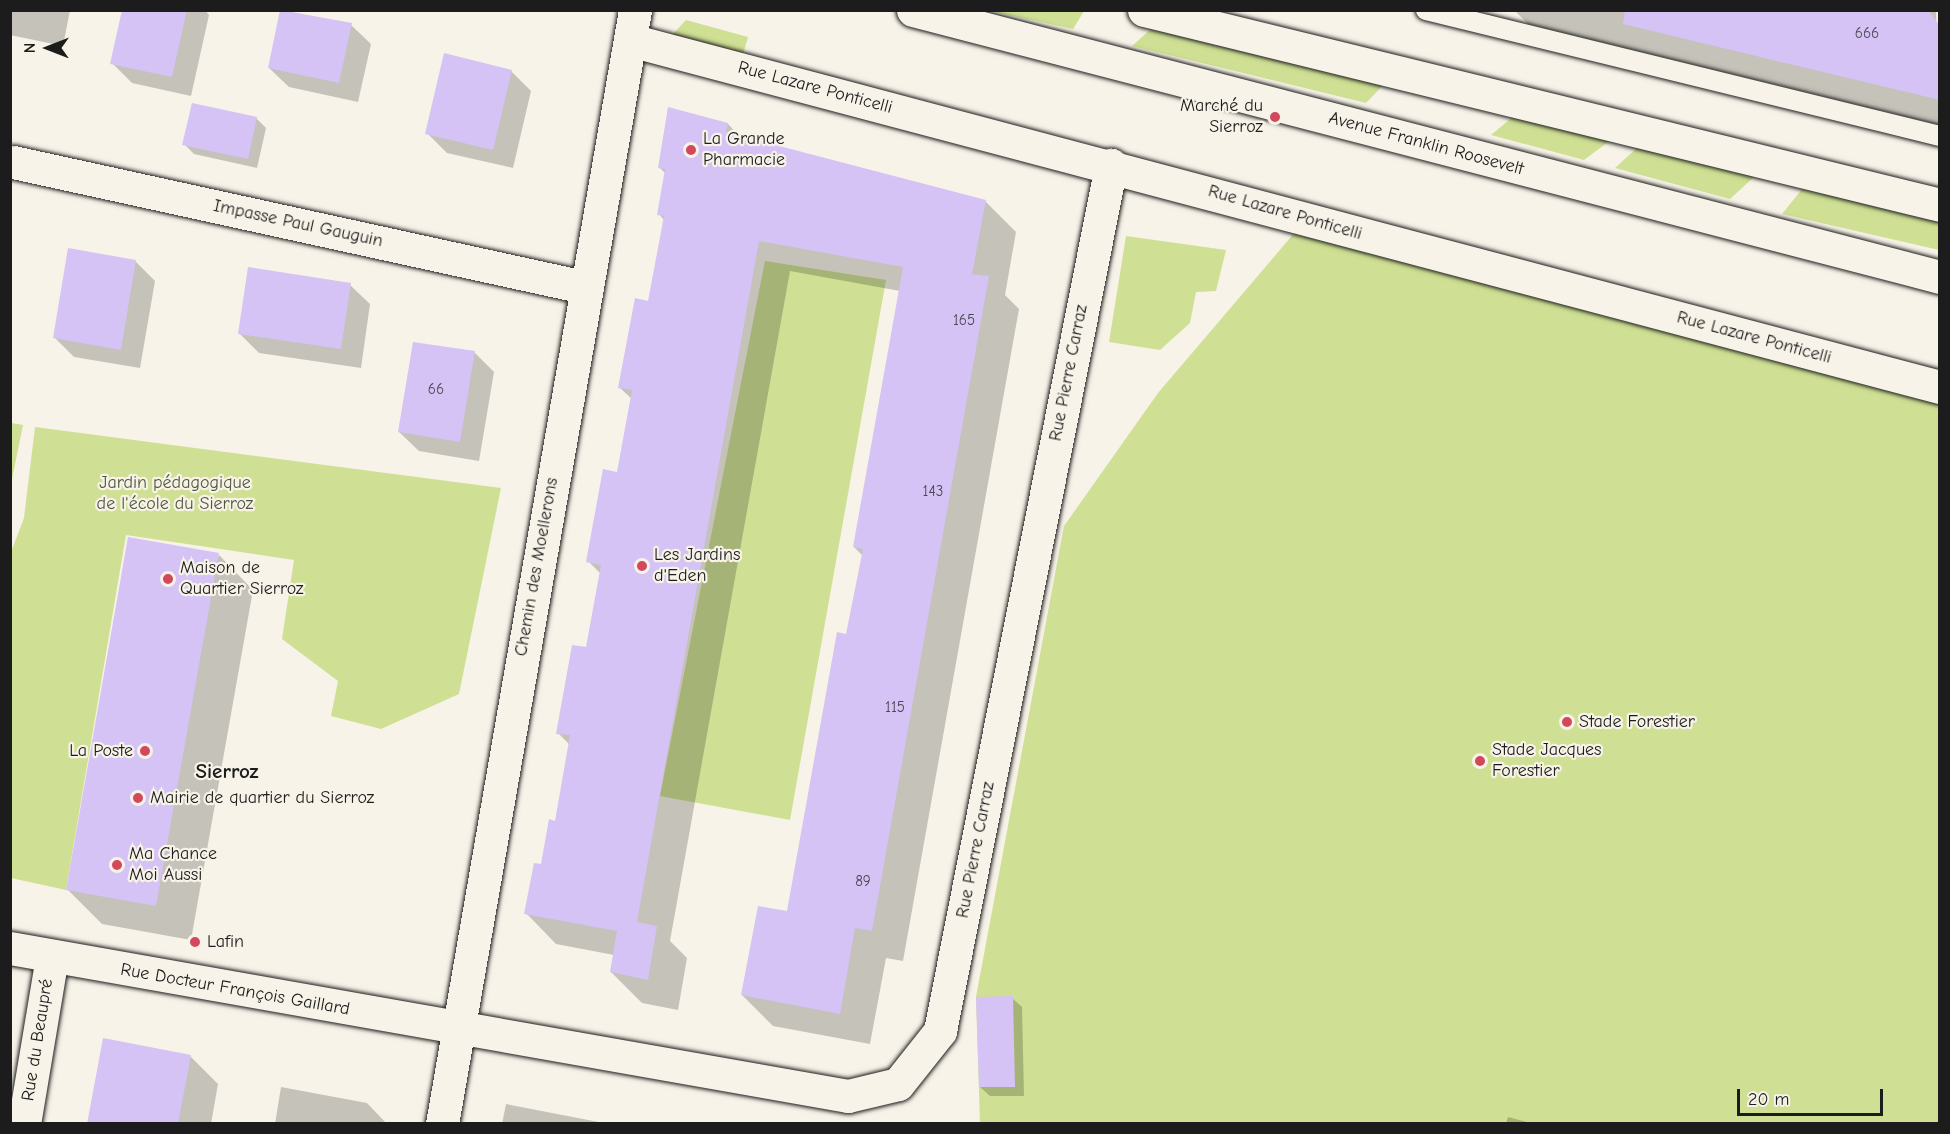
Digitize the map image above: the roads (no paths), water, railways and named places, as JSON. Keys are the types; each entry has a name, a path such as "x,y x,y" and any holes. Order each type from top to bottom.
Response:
{"street":[{"name":"Avenue Franklin Roosevelt","path":"914,10 1940,277"},
{"path":"1144,10 1197,16 1940,205"},
{"name":"Rue Lazare Ponticelli","path":"632,25 1110,165 1940,387"},
{"name":"Chemin des Moellerons","path":"442,1124 584,287 632,25"},
{"name":"Impasse Paul Gauguin","path":"13,162 584,287"},
{"name":"Rue Pierre Carraz","path":"458,1031 848,1096 898,1084 940,1031 1110,165"},
{"name":"Rue Docteur François Gaillard","path":"10,948 458,1031"},
{"name":"Rue du Beaupré","path":"24,1124 52,956"}],"lane":[{"path":"1426,10 1940,136"}],"place":[{"name":"Marché du Sierroz","path":"1275,117"},
{"name":"La Grande Pharmacie","path":"691,150"},
{"name":"Les Jardins d'Eden","path":"642,566"},
{"name":"Maison de Quartier Sierroz","path":"168,579"},
{"name":"Stade Forestier","path":"1567,722"},
{"name":"La Poste","path":"145,751"},
{"name":"Stade Jacques Forestier","path":"1480,761"},
{"name":"Mairie de quartier du Sierroz","path":"138,798"},
{"name":"Ma Chance Moi Aussi","path":"117,865"},
{"name":"Lafin","path":"195,942"}],"district":[{"name":"Sierroz","path":"227,771"}],"park label":[{"name":"Jardin pédagogique de l'école du Sierroz","path":"175,494"}]}
